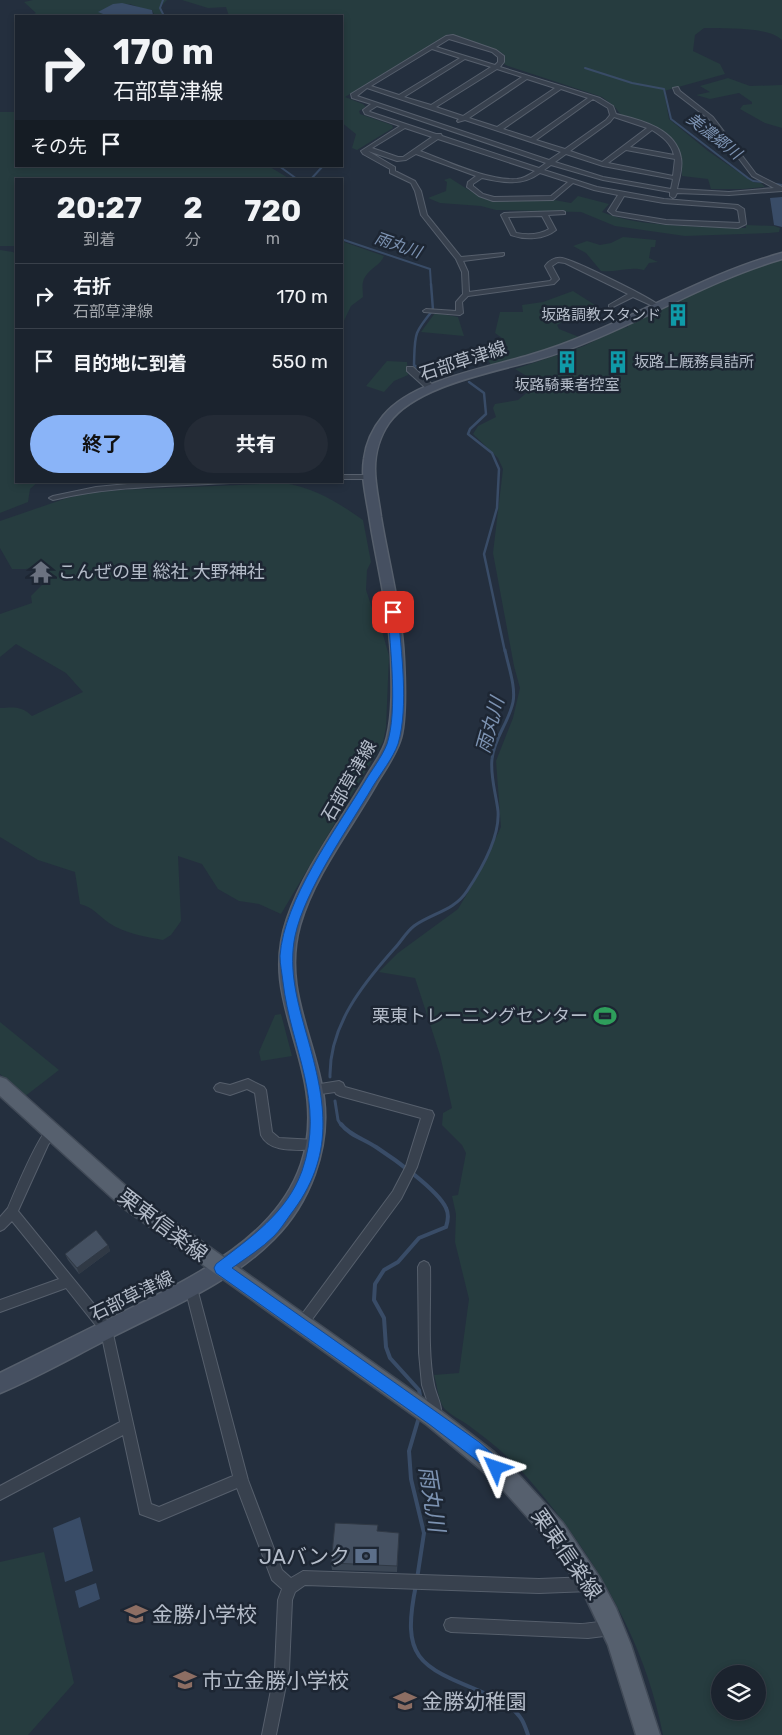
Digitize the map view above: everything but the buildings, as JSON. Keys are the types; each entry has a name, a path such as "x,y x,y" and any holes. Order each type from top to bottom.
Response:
{"main road":[{"name":"石部草津線","path":"0,1383 191,1288 221,1268 269,1232 294,1200 308,1174 316,1145 317,1111 314,1090 289,986 286,957 289,936 297,910 320,865 392,744 396,718 397,674 394,620 368,477 372,444 382,424 404,402 431,388 539,357 576,344 734,270 782,256"},
{"name":"栗東信楽線","path":"0,1085 129,1201 474,1447 508,1478 549,1522 591,1584 612,1627 629,1671 648,1735"}],"street":[{"path":"431,108 496,67 502,62 502,58 498,53 453,37 446,38 354,94 354,97 550,163 611,181 673,191 737,193 781,189"},
{"path":"432,47 604,101 611,107 613,115"},
{"path":"400,97 464,57"},
{"path":"368,149 397,159 404,159 528,76"},
{"path":"366,86 603,164 676,178"},
{"path":"497,130 560,86"},
{"path":"676,88 677,92 711,118 754,175 781,189"},
{"path":"531,141 593,97"},
{"path":"376,104 366,110 367,113 571,182 621,195 672,202 736,206 741,209 743,224 738,226 690,224 615,214 611,211 621,195"},
{"path":"613,115 636,121 651,128 670,142 678,158 672,202"},
{"path":"414,152 499,181 524,181 608,121 613,115"},
{"path":"404,126 364,152 392,168 392,172 413,182 418,191 424,215 459,259 465,272 466,294"},
{"path":"603,164 651,128"},
{"path":"625,148 678,158"},
{"path":"482,175 470,183 470,187 481,195 493,199 553,198 571,182"},
{"path":"544,214 553,230 547,234 520,236 513,234 504,214 563,213"},
{"path":"459,259 502,254"},
{"path":"430,312 460,313 459,302 466,294 552,283 556,279 548,266 551,262 557,260 566,260 580,269 657,306"},
{"path":"611,306 633,294"},
{"path":"410,369 431,388"},
{"path":"343,477 368,477"},
{"path":"53,498 82,490 194,483"},
{"path":"220,1088 230,1090 248,1084 260,1090 266,1135 277,1143 316,1145"},
{"path":"301,1325 392,1202 409,1172 428,1115 340,1091 339,1086 314,1090"},
{"path":"0,1225 12,1212 44,1142 51,1131"},
{"path":"12,1212 107,1329 146,1508 159,1514 241,1480"},
{"path":"424,1267 425,1353 428,1385 435,1406 426,1413"},
{"path":"0,1306 67,1282"},
{"path":"191,1288 241,1480 277,1575 290,1587"},
{"path":"0,1493 128,1425"},
{"path":"269,1735 282,1670 285,1600 290,1587 303,1578 539,1586 591,1584"},
{"path":"452,1625 580,1632 596,1632 612,1627"}],"green space":[{"path":"33,0 167,0 161,6 162,15 154,15 152,10 130,4 99,12 106,15 32,15 36,13 24,2"},
{"path":"182,0 782,0 782,40 766,32 756,30 704,28 695,35 693,51 720,64 725,74 664,91 669,119 708,151 753,182 761,183 765,187 711,189 708,179 682,176 681,156 676,146 668,137 622,116 614,106 602,97 508,66 504,64 505,56 502,53 449,34 345,97 366,107 359,111 360,114 392,125 393,128 357,150 352,148 356,134 343,124 343,15 229,15 226,7 208,8"},
{"path":"728,78 750,86 782,85 782,128 765,123 740,109 743,105 752,104 752,102 739,93 710,99 696,95 710,92 700,86"},
{"path":"0,112 14,112 15,167 270,167 288,178 15,178 15,246 0,246"},
{"path":"450,178 477,194 494,201 554,200 571,203 578,196 609,204 602,212 634,221 692,226 746,228 746,225 780,228 779,232 769,233 685,236 615,226 581,212 496,210 481,206 440,203 428,198 446,191 447,182 444,180"},
{"path":"623,237 656,240 655,247 651,247 649,258 658,262 649,263 644,270 601,271 586,253 573,246 587,241 600,245 611,243"},
{"path":"343,242 384,256 365,277 363,297 351,306 343,323"},
{"path":"0,250 15,254 15,483 37,483 30,489 28,502 0,513"},
{"name":"栗東トレーニングセンター","path":"782,259 782,1735 663,1735 642,1661 609,1591 589,1558 567,1526 518,1467 494,1445 442,1405 434,1375 459,1373 469,1299 455,1242 456,1214 452,1196 458,1195 466,1153 462,1145 442,1125 443,1113 452,1108 440,1055 415,978 379,972 398,953 458,909 477,877 501,827 496,761 513,718 520,688 514,666 493,553 503,469 498,458 473,434 478,426 496,417 493,408 495,404 518,400 535,386 530,378 515,369 584,346 620,328 628,327 628,324 711,283"},
{"path":"573,291 595,305 557,325 559,329 579,337 491,365 487,358 476,359 476,357 500,355 498,349 502,338 495,333 500,312 523,312 522,305 543,302"},
{"path":"435,313 458,317 464,336 421,332"},
{"path":"387,361 407,362 408,375 394,381 384,392 366,386"},
{"path":"283,483 315,492 363,520 371,562 367,570 366,590 382,631 389,656 386,727 383,742 281,914 259,904 239,901 218,889 202,864 178,856 181,921 171,935 163,940 128,932 109,923 92,909 80,904 75,872 38,860 0,837 0,708 18,708 25,710 32,716 83,692 66,673 16,644 0,657 0,614 32,603 31,596 52,575 45,565 26,569 12,569 0,548 0,521 67,498 90,493 118,490"},
{"path":"281,1014 292,1056 261,1061 259,1052 275,1015"},
{"path":"0,1022 59,1070 24,1097 0,1074"},
{"path":"44,1552 74,1683 28,1735 0,1735 0,1562"}],"water":[{"path":"122,3 152,10 153,15 106,15 98,12 113,4"},
{"path":"782,197 782,227 774,225 770,198"},
{"path":"80,1517 93,1571 65,1582 53,1528"},
{"path":"96,1583 100,1599 79,1608 75,1591"}],"waterway":[{"name":"雨丸川","path":"163,0 160,8 164,15"},
{"name":"美濃郷川","path":"585,68 632,83 664,89 671,119 748,178 753,181 763,182"},
{"name":"雨丸川","path":"280,167 296,178"},
{"path":"312,178 322,167"},
{"name":"美濃郷川","path":"776,184 782,185"},
{"name":"雨丸川","path":"343,240 430,269 431,285"},
{"name":"雨丸川","path":"431,284 433,310 416,335 414,365 420,370 448,374"},
{"name":"雨丸川","path":"469,382 484,393 486,414 470,429 468,434 492,453 499,469 497,508 484,554 505,652"},
{"name":"雨丸川","path":"330,1077 331,1058 335,1041 341,1024 359,992 411,928 462,898 478,873 493,843 498,821 492,772 493,751 511,709 514,696 513,683 505,650"},
{"name":"雨丸川","path":"335,1101 338,1120 341,1125"},
{"name":"雨丸川","path":"341,1124 348,1131 376,1147 414,1175 434,1192 447,1210 446,1227 419,1238 398,1262 384,1270 375,1284 374,1300 384,1318 386,1347 390,1358 419,1390 421,1401"},
{"name":"雨丸川","path":"417,1579 424,1533 411,1479 409,1451 419,1417"},
{"name":"雨丸川","path":"416,1585 411,1629 413,1644 419,1656 429,1666 443,1675 508,1705 521,1719 528,1735"}],"place":[{"name":"坂路調教スタンド","path":"678,315"},
{"name":"坂路騎乗者控室","path":"567,362"},
{"name":"坂路上厩務員詰所","path":"618,362"},
{"name":"こんぜの里 総社 大野神社","path":"41,572"},
{"name":"栗東トレーニングセンター","path":"605,1016"},
{"name":"JAバンク","path":"366,1556"},
{"name":"金勝小学校","path":"136,1614"},
{"name":"市立金勝小学校","path":"185,1680"},
{"name":"金勝幼稚園","path":"405,1701"}],"route":[{"path":"393,612 397,674 395,735 392,744 360,800 320,865 297,910 289,936 286,970 291,1002 312,1076 317,1111 316,1145 308,1174 294,1200 282,1216 269,1232 221,1268 474,1447 496,1468"}]}
